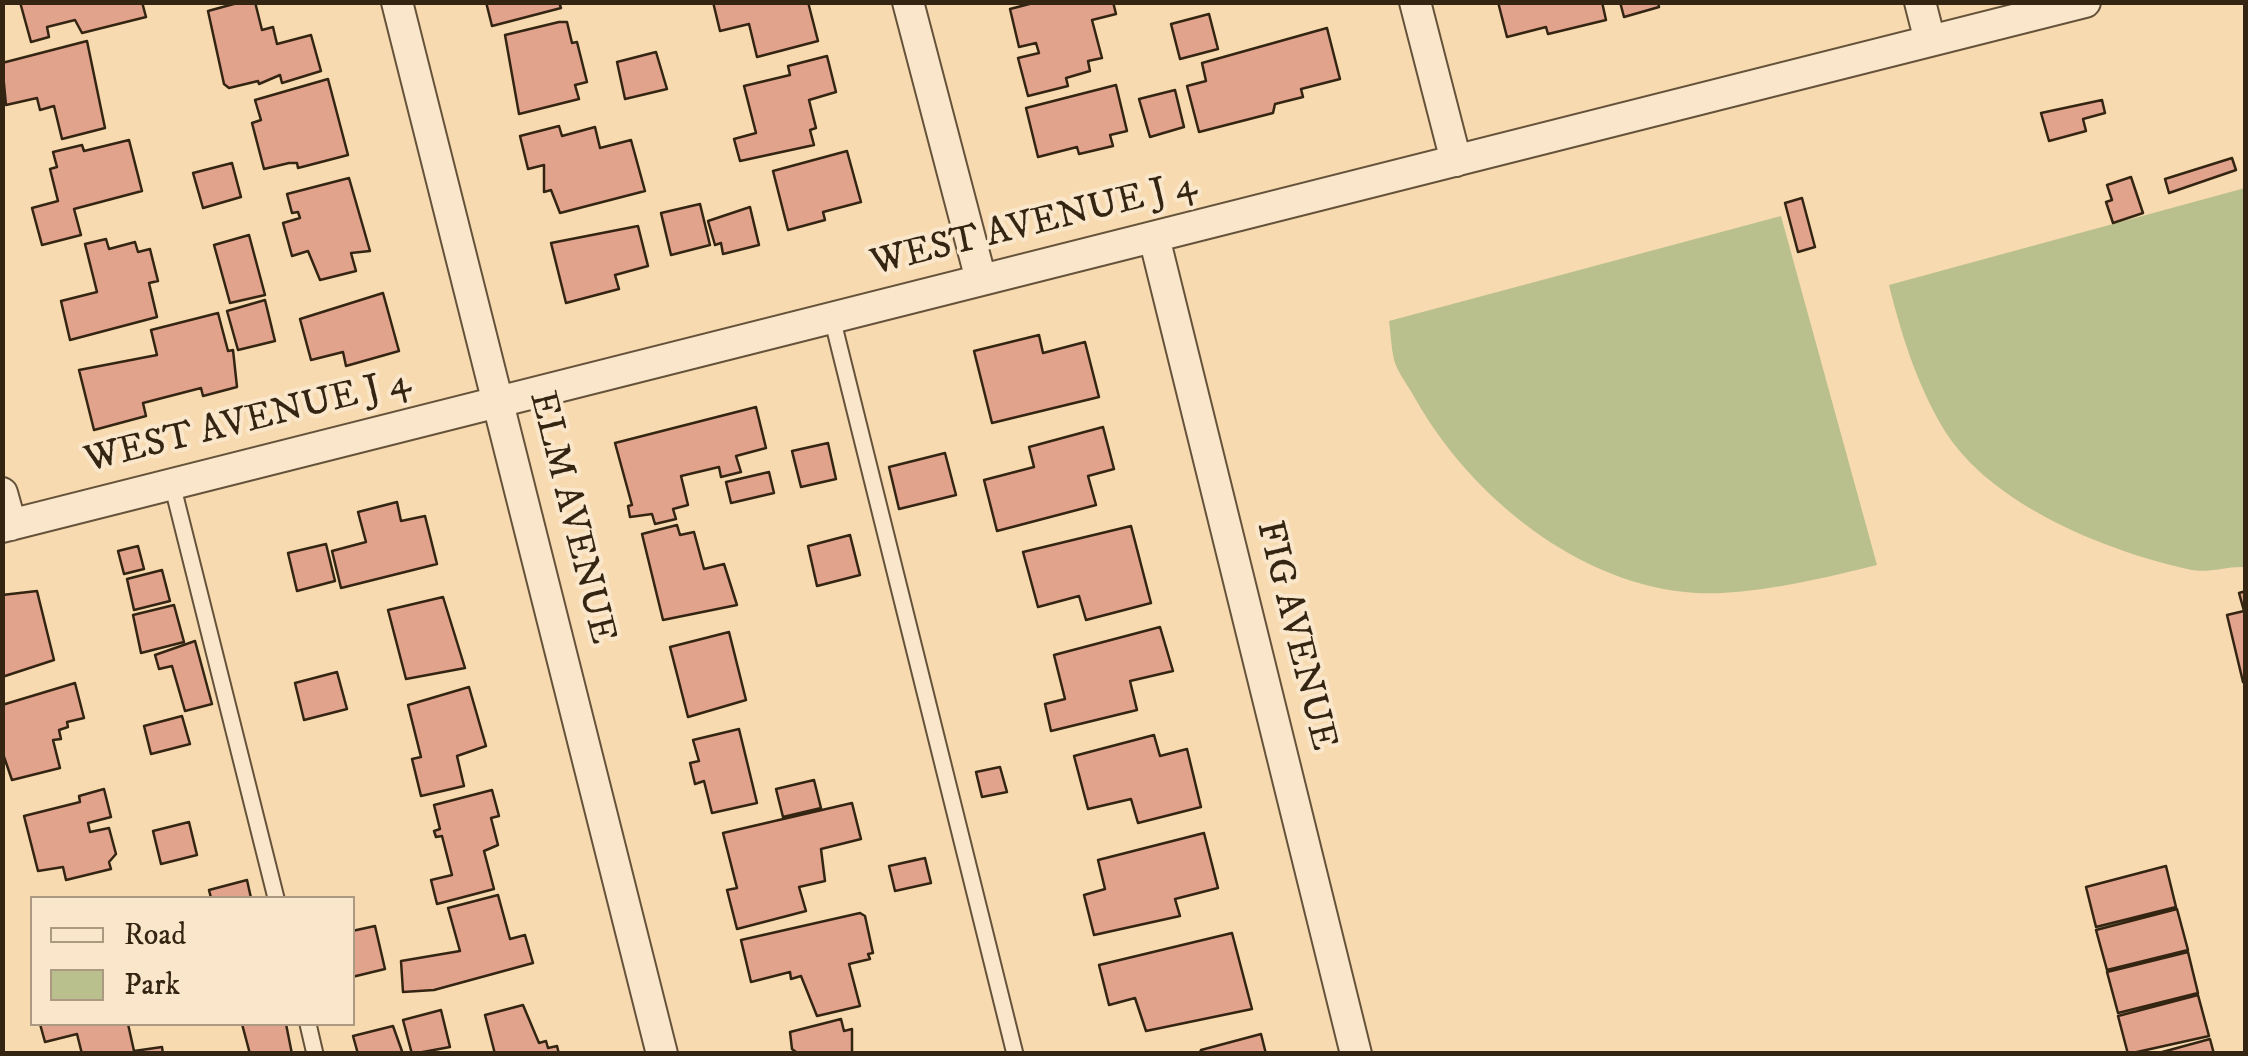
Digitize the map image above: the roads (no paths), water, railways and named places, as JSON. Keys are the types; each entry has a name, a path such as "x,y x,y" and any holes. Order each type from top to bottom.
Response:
{"street":[{"name":"ELM AVENUE","path":"397,2 662,1054"},
{"path":"908,2 981,280"},
{"path":"1415,2 1456,161"},
{"path":"1920,2 1930,42"},
{"name":"WEST AVENUE J 4","path":"6,526 2085,2"},
{"name":"FIG AVENUE","path":"1154,237 1356,1054"},
{"path":"2,493 6,526"}],"lane":[{"path":"832,318 1015,1054"},
{"path":"172,484 275,896"},
{"path":"308,1026 315,1054"}]}
